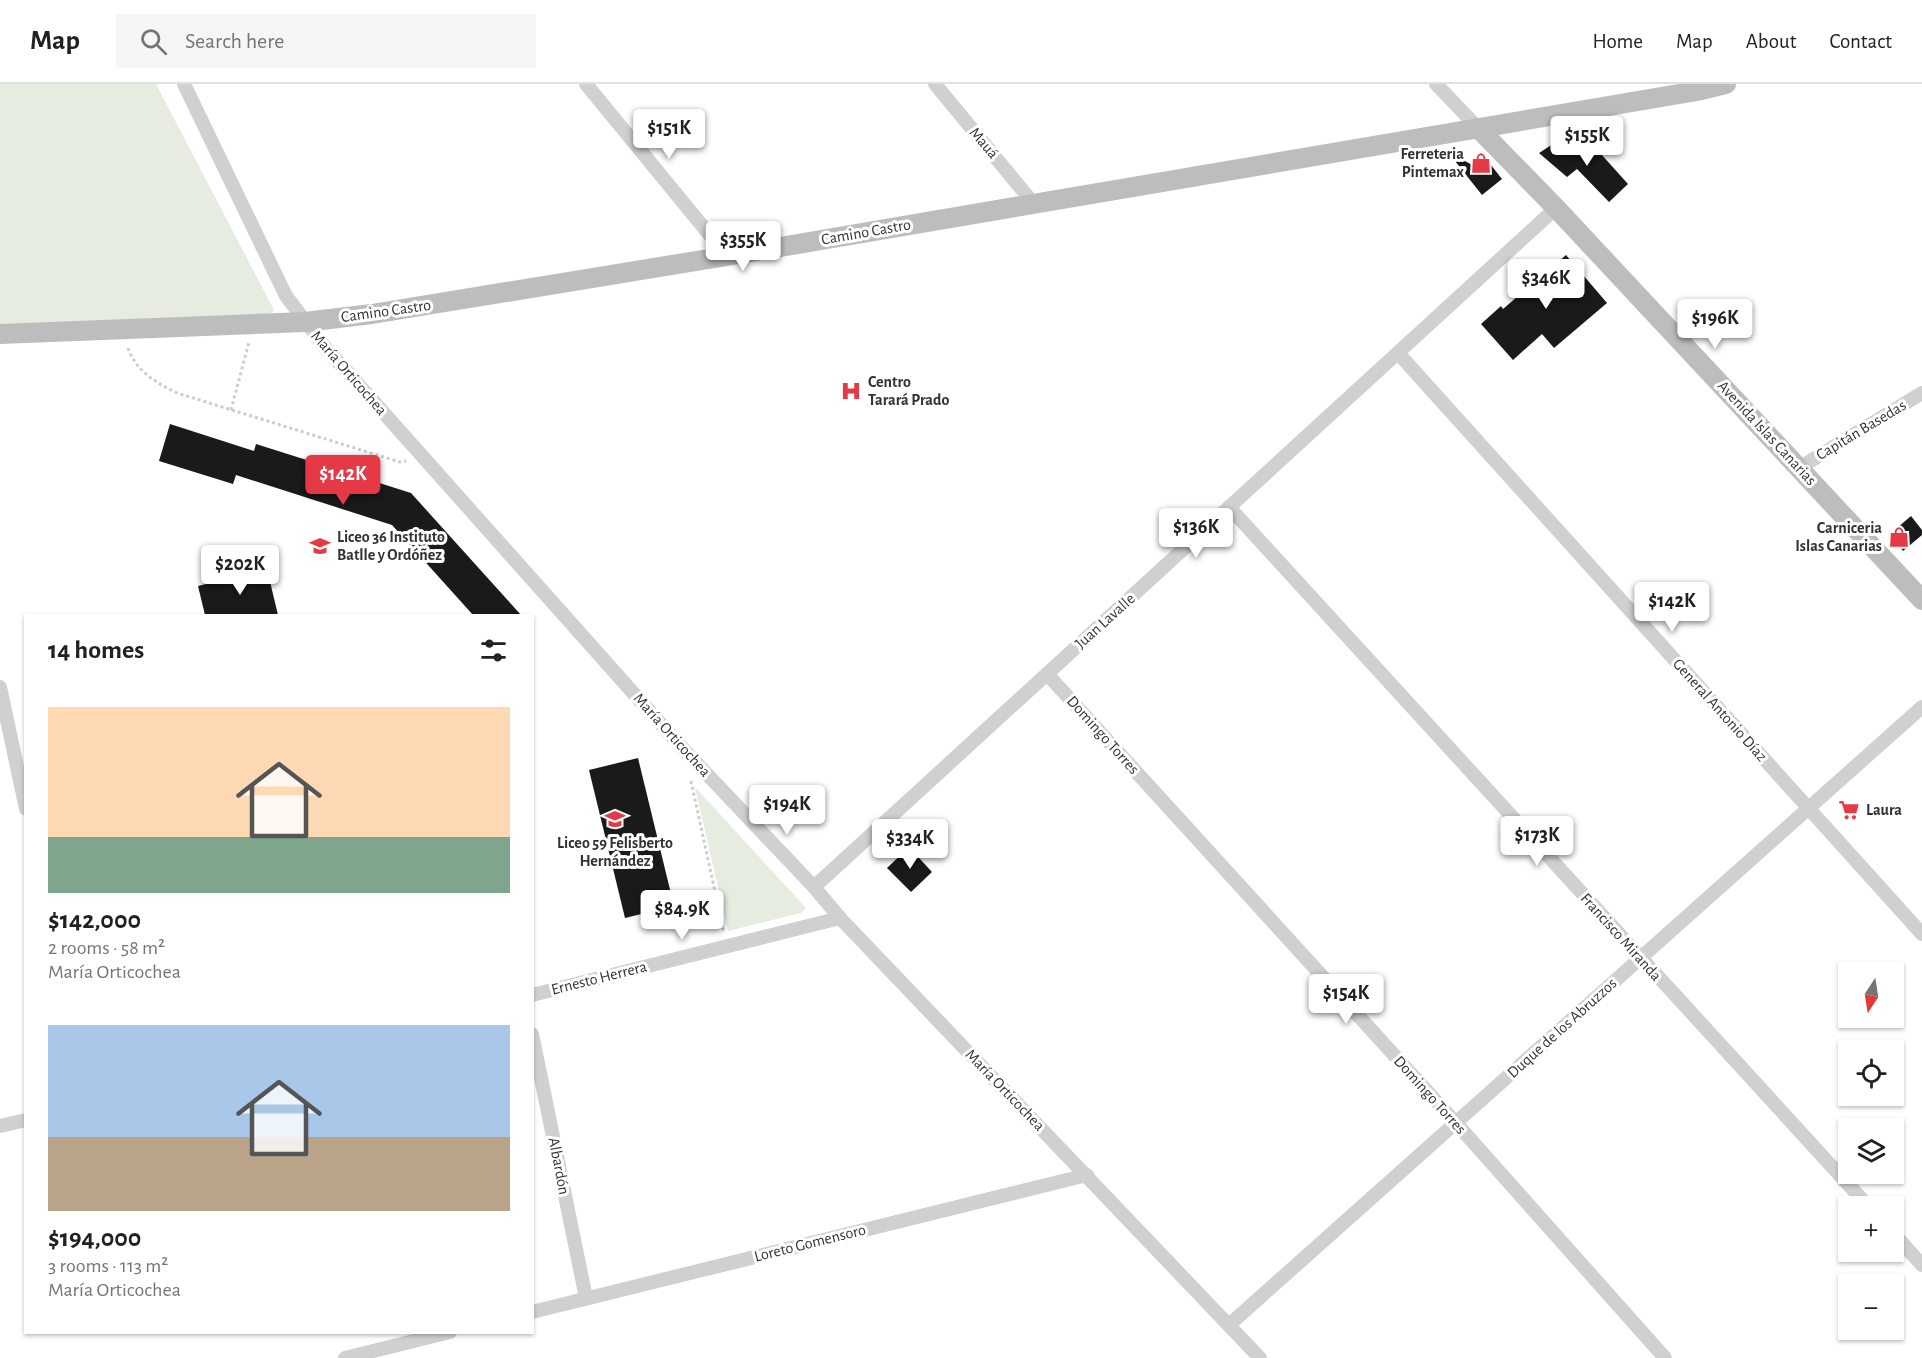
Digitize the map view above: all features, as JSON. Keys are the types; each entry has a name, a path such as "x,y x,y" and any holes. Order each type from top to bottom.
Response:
{"street":[{"name":"María Orticochea","path":"184,84 286,296 325,347 685,751 814,887 840,918 1260,1358"},
{"path":"586,84 726,256"},
{"name":"Mauá","path":"934,84 1034,203"},
{"name":"Avenida Islas Canarias","path":"1436,84 1556,208 1922,600"},
{"name":"Camino Castro","path":"0,334 305,322 372,314 726,256 1696,91 1726,84"},
{"name":"Juan Lavalle","path":"814,887 1556,208"},
{"name":"General Antonio Díaz","path":"1398,353 1922,934"},
{"name":"Capitán Basedas","path":"1799,468 1922,393"},
{"name":"Francisco Miranda","path":"1229,507 1859,1196"},
{"name":"Domingo Torres","path":"1047,674 1456,1123 1665,1358"},
{"path":"0,687 24,800"},
{"name":"Duque de los Abruzzos","path":"1230,1325 1922,706"},
{"name":"Ernesto Herrera","path":"534,994 840,918"},
{"name":"Albardón","path":"534,1044 586,1298"},
{"path":"0,1126 24,1120"},
{"name":"Loreto Gomensoro","path":"534,1311 1087,1175"},
{"path":"1904,1245 1922,1265"},
{"path":"345,1358 442,1334"}],"path":[{"path":"231,410 254,324"},
{"path":"122,329 132,361 155,382 177,393 400,462 426,459"},
{"path":"685,751 726,946"}],"shaded area":[{"path":"0,84 156,84 274,310 267,318 0,325"},
{"path":"695,787 806,908 801,913 728,931"}],"building":[{"path":"1553,144 1557,148 1592,144 1628,184 1609,202 1577,169 1567,177 1539,153"},
{"path":"1447,151 1474,166 1479,157 1487,160 1502,179 1482,195"},
{"path":"1566,255 1607,303 1554,348 1542,334 1513,360 1481,324 1501,306 1503,309"},
{"path":"170,424 254,451 256,444 411,493 520,614 472,614 392,525 236,475 233,484 159,461"},
{"path":"1911,516 1922,530 1922,535 1903,551 1890,534"},
{"path":"267,569 278,614 205,614 198,586"},
{"path":"638,758 674,906 625,918 589,770"},
{"path":"909,847 932,872 911,892 887,868"}],"place":[{"name":"Ferreteria Pintemax","path":"1481,163"},
{"name":"Centro Tarará Prado","path":"851,391"},
{"name":"Carniceria Islas Canarias","path":"1899,537"},
{"name":"Liceo 36 Instituto Batlle y Ordóñez","path":"320,546"},
{"name":"Laura","path":"1849,810"},
{"name":"Liceo 59 Felisberto Hernández","path":"615,819"}]}
